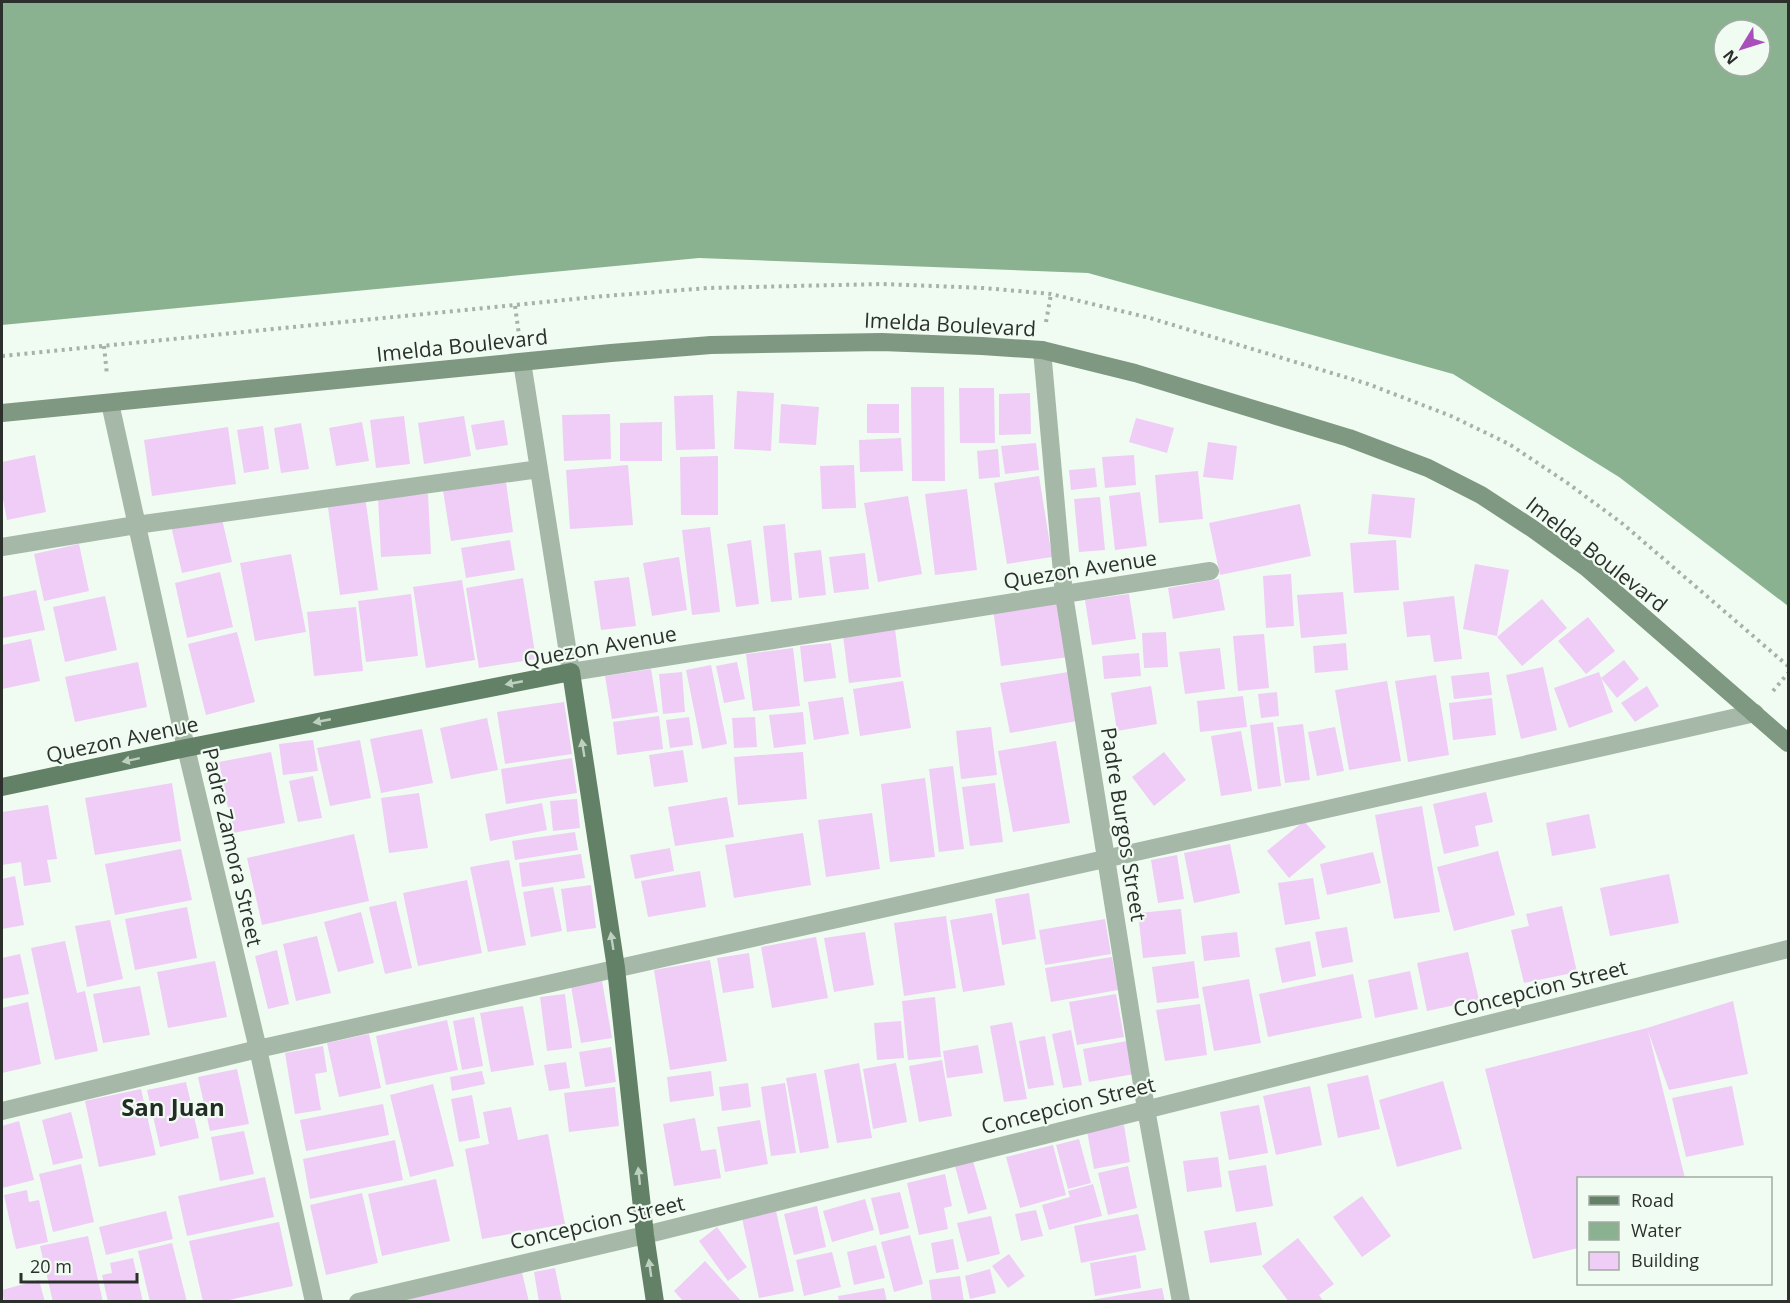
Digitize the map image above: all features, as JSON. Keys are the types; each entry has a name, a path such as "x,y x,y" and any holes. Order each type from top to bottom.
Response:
{"main road":[{"name":"Imelda Boulevard","path":"2,413 611,353 746,345 882,342 982,345 1042,350 1146,376 1349,438 1428,468 1481,495 1587,568 1788,743"},
{"name":"Quezon Avenue","path":"2,787 571,672"},
{"path":"571,672 616,968 645,1234 655,1302"}],"street":[{"name":"Padre Burgos Street","path":"1042,350 1064,595 1146,1109 1181,1302"},
{"path":"522,362 571,672"},
{"name":"Padre Zamora Street","path":"110,403 186,748 258,1049 314,1302"},
{"path":"2,547 136,525 539,469"},
{"name":"Quezon Avenue","path":"571,672 1210,571"},
{"path":"2,1111 258,1049 1755,712"},
{"name":"Concepcion Street","path":"358,1302 645,1234 1788,949"}],"water":[{"path":"2,2 1788,2 1788,606 1619,477 1453,374 1088,273 699,258 2,325"}],"building":[{"path":"911,387 944,387 945,481 912,481"},
{"path":"959,388 994,388 995,443 960,443"},
{"path":"737,391 774,393 771,451 734,449"},
{"path":"1030,393 1031,434 999,435 999,394"},
{"path":"713,395 715,449 676,450 674,396"},
{"path":"781,404 819,407 816,445 779,443"},
{"path":"867,404 899,404 899,433 867,433"},
{"path":"610,414 611,459 564,461 562,415"},
{"path":"404,416 410,464 376,468 370,420"},
{"path":"464,416 471,456 424,464 418,423"},
{"path":"1136,418 1174,428 1167,453 1129,442"},
{"path":"504,420 508,445 476,450 471,425"},
{"path":"362,422 369,461 336,466 329,428"},
{"path":"662,422 662,461 620,461 620,423"},
{"path":"301,423 309,469 281,473 274,428"},
{"path":"263,426 269,469 244,473 237,430"},
{"path":"228,427 236,484 152,496 144,440"},
{"path":"901,438 903,471 860,472 859,440"},
{"path":"1208,442 1237,446 1233,480 1203,477"},
{"path":"1036,443 1039,470 1005,474 1001,446"},
{"path":"998,449 1000,477 979,479 977,451"},
{"path":"35,455 46,512 7,520 2,494 2,462"},
{"path":"1134,455 1136,485 1105,488 1102,457"},
{"path":"718,456 718,515 681,515 680,457"},
{"path":"628,465 633,525 570,529 566,470"},
{"path":"854,465 856,508 822,509 820,466"},
{"path":"1095,468 1097,487 1071,490 1069,470"},
{"path":"1198,471 1203,519 1159,523 1155,475"},
{"path":"505,475 513,532 451,541 442,484"},
{"path":"1039,476 1052,557 1007,564 994,483"},
{"path":"967,489 977,570 935,575 925,494"},
{"path":"1140,492 1147,546 1115,550 1109,496"},
{"path":"428,494 431,554 381,557 378,497"},
{"path":"1372,494 1415,498 1411,538 1368,534"},
{"path":"365,496 378,590 340,595 327,500"},
{"path":"908,496 922,574 878,582 864,503"},
{"path":"1100,497 1105,550 1079,552 1074,499"},
{"path":"1300,504 1311,556 1220,575 1209,523"},
{"path":"221,515 232,562 182,573 171,526"},
{"path":"785,524 792,600 771,602 763,526"},
{"path":"710,527 720,612 692,615 682,530"},
{"path":"510,540 515,570 466,578 461,548"},
{"path":"751,540 759,604 736,607 727,544"},
{"path":"1396,540 1399,590 1354,593 1350,543"},
{"path":"79,544 89,591 44,601 34,554"},
{"path":"821,550 826,595 799,598 794,553"},
{"path":"865,553 869,589 834,593 829,557"},
{"path":"291,554 306,632 255,641 240,563"},
{"path":"679,557 687,610 652,616 643,563"},
{"path":"1475,564 1509,570 1497,636 1463,629"},
{"path":"220,572 233,627 187,638 175,583"},
{"path":"1291,574 1294,626 1266,628 1263,576"},
{"path":"629,577 636,626 601,630 594,581"},
{"path":"523,578 536,659 479,668 466,588"},
{"path":"1219,579 1225,610 1173,619 1168,588"},
{"path":"462,580 475,660 426,668 413,587"},
{"path":"36,590 45,630 3,638 2,597"},
{"path":"1343,592 1347,634 1301,638 1297,595"},
{"path":"411,594 418,656 366,662 358,601"},
{"path":"1129,594 1136,639 1092,645 1085,600"},
{"path":"105,596 117,650 65,662 53,607"},
{"path":"1454,596 1462,659 1434,662 1430,635 1407,637 1403,602"},
{"path":"1542,599 1567,628 1522,666 1497,637"},
{"path":"1061,600 1069,657 1001,666 993,609"},
{"path":"356,607 363,671 314,676 307,612"},
{"path":"1588,617 1615,651 1586,674 1558,641"},
{"path":"895,629 901,677 849,683 843,635"},
{"path":"237,632 255,702 206,715 188,644"},
{"path":"1166,632 1168,667 1144,668 1142,633"},
{"path":"1264,634 1269,688 1238,691 1233,636"},
{"path":"31,639 40,681 2,689 2,645"},
{"path":"831,643 836,678 804,682 800,646"},
{"path":"1346,643 1348,670 1315,673 1313,646"},
{"path":"793,648 800,706 753,711 746,654"},
{"path":"1220,648 1225,689 1185,694 1179,652"},
{"path":"1139,653 1141,676 1104,679 1102,656"},
{"path":"1624,660 1639,679 1617,698 1601,678"},
{"path":"138,662 147,707 75,722 65,677"},
{"path":"737,662 745,699 724,703 716,666"},
{"path":"711,665 727,744 702,749 686,670"},
{"path":"1543,667 1557,730 1521,739 1506,675"},
{"path":"651,669 658,712 612,719 605,676"},
{"path":"682,672 685,712 663,714 659,674"},
{"path":"1068,672 1077,721 1010,733 1000,683"},
{"path":"1489,672 1492,695 1454,699 1451,676"},
{"path":"1599,672 1613,712 1569,728 1554,688"},
{"path":"1436,675 1449,755 1408,762 1395,681"},
{"path":"903,681 911,728 860,736 853,689"},
{"path":"1387,681 1401,761 1349,770 1335,690"},
{"path":"1151,686 1157,724 1117,731 1111,693"},
{"path":"1647,686 1659,706 1635,722 1621,703"},
{"path":"1277,692 1279,716 1261,718 1258,694"},
{"path":"1243,696 1247,727 1200,732 1197,701"},
{"path":"843,697 849,734 814,740 808,702"},
{"path":"1492,698 1496,735 1453,740 1449,703"},
{"path":"564,702 572,754 505,764 497,712"},
{"path":"803,712 806,744 774,748 769,715"},
{"path":"659,716 663,749 617,755 613,722"},
{"path":"689,717 693,745 670,748 666,720"},
{"path":"755,717 757,747 734,748 732,718"},
{"path":"487,718 498,770 451,779 440,728"},
{"path":"1273,722 1281,786 1258,789 1250,725"},
{"path":"1303,724 1310,780 1285,783 1277,727"},
{"path":"991,727 997,775 961,779 956,731"},
{"path":"1335,727 1344,771 1317,776 1308,732"},
{"path":"422,729 433,783 381,793 370,739"},
{"path":"1241,731 1252,791 1221,796 1211,736"},
{"path":"313,740 318,771 283,775 279,744"},
{"path":"360,740 371,798 330,806 317,748"},
{"path":"1056,741 1070,823 1013,832 998,751"},
{"path":"683,750 688,782 654,787 649,755"},
{"path":"271,752 285,823 233,833 219,762"},
{"path":"803,752 807,799 738,805 734,757"},
{"path":"1164,752 1186,780 1154,806 1132,777"},
{"path":"572,758 577,793 506,804 501,769"},
{"path":"953,766 964,849 939,852 929,769"},
{"path":"313,776 322,818 298,822 289,781"},
{"path":"925,778 935,857 890,862 881,784"},
{"path":"172,783 181,841 95,855 85,798"},
{"path":"995,783 1003,842 970,846 962,787"},
{"path":"1486,792 1493,822 1475,826 1479,846 1444,854 1433,804"},
{"path":"419,793 428,848 389,853 381,798"},
{"path":"727,797 734,837 675,846 668,807"},
{"path":"577,799 580,828 553,831 550,801"},
{"path":"542,803 547,830 490,841 485,814"},
{"path":"48,805 57,859 47,860 51,882 24,886 21,862 2,865 2,812"},
{"path":"1422,806 1440,912 1394,919 1375,815"},
{"path":"872,813 880,869 826,877 818,820"},
{"path":"1589,814 1596,848 1552,856 1546,823"},
{"path":"1304,821 1326,847 1289,878 1267,851"},
{"path":"575,832 578,850 515,860 512,841"},
{"path":"803,833 811,885 734,898 725,845"},
{"path":"354,834 369,901 262,925 247,858"},
{"path":"1230,844 1240,893 1194,903 1184,853"},
{"path":"670,848 674,871 635,879 630,855"},
{"path":"181,849 192,900 115,915 105,864"},
{"path":"1498,851 1515,915 1454,931 1437,867"},
{"path":"1373,852 1381,883 1327,895 1320,864"},
{"path":"581,854 585,878 522,887 519,863"},
{"path":"1177,855 1184,899 1158,903 1151,860"},
{"path":"509,860 526,945 488,952 470,867"},
{"path":"700,871 706,907 648,917 641,881"},
{"path":"1669,874 1679,923 1610,936 1600,888"},
{"path":"15,876 24,925 2,929 2,879"},
{"path":"1313,878 1320,919 1285,925 1278,883"},
{"path":"467,880 482,953 418,966 403,893"},
{"path":"591,885 596,928 567,932 561,889"},
{"path":"553,887 562,931 531,937 523,892"},
{"path":"1029,893 1036,939 1002,945 995,899"},
{"path":"396,901 412,968 385,974 369,907"},
{"path":"1562,906 1577,972 1524,983 1511,930 1529,926 1526,914"},
{"path":"187,907 197,958 135,970 125,919"},
{"path":"1181,909 1186,954 1143,958 1138,913"},
{"path":"361,912 374,963 338,972 324,922"},
{"path":"992,913 1005,985 963,992 950,920"},
{"path":"946,916 956,988 904,996 894,923"},
{"path":"1105,919 1111,954 1045,965 1039,930"},
{"path":"110,920 123,979 87,987 75,926"},
{"path":"1347,927 1353,962 1322,968 1315,932"},
{"path":"865,932 874,985 834,992 824,938"},
{"path":"1237,932 1240,957 1204,961 1201,936"},
{"path":"317,936 331,993 296,1001 283,944"},
{"path":"816,937 828,998 772,1008 761,947"},
{"path":"65,941 77,993 85,991 98,1051 55,1060 31,948"},
{"path":"1310,941 1316,976 1282,983 1275,948"},
{"path":"277,950 289,1004 268,1009 255,956"},
{"path":"1468,952 1479,1000 1427,1011 1417,963"},
{"path":"749,953 754,988 723,993 717,958"},
{"path":"20,954 29,994 2,999 2,958"},
{"path":"1112,957 1118,990 1051,1002 1045,968"},
{"path":"710,960 727,1061 670,1070 654,970"},
{"path":"215,961 227,1017 168,1028 157,972"},
{"path":"1194,961 1199,998 1157,1003 1152,967"},
{"path":"1410,971 1418,1009 1375,1018 1368,980"},
{"path":"1353,974 1362,1018 1268,1037 1259,994"},
{"path":"1249,979 1261,1043 1214,1051 1202,987"},
{"path":"602,981 612,1038 581,1043 571,986"},
{"path":"140,986 150,1035 103,1043 93,994"},
{"path":"565,994 572,1048 547,1051 540,997"},
{"path":"1116,994 1124,1037 1077,1045 1069,1002"},
{"path":"935,997 941,1057 908,1060 902,1001"},
{"path":"1733,1001 1748,1074 1669,1090 1648,1031 1685,1177 1577,1177 1577,1248 1533,1259 1485,1069 1647,1028"},
{"path":"28,1002 41,1064 2,1073 2,1008"},
{"path":"1200,1004 1207,1055 1165,1061 1156,1010"},
{"path":"523,1006 534,1065 491,1072 480,1013"},
{"path":"474,1017 483,1066 462,1070 453,1021"},
{"path":"447,1020 458,1070 386,1085 376,1036"},
{"path":"901,1021 904,1058 877,1060 874,1023"},
{"path":"1012,1022 1027,1099 1004,1102 990,1026"},
{"path":"1071,1030 1082,1085 1063,1088 1052,1034"},
{"path":"369,1034 381,1088 339,1097 327,1043"},
{"path":"1045,1036 1054,1085 1028,1089 1019,1041"},
{"path":"1127,1041 1134,1074 1089,1082 1083,1049"},
{"path":"978,1045 983,1073 947,1078 943,1051"},
{"path":"323,1046 327,1072 315,1074 321,1110 295,1114 285,1053"},
{"path":"611,1047 616,1082 585,1087 579,1052"},
{"path":"942,1060 952,1116 919,1122 909,1066"},
{"path":"566,1062 570,1088 549,1091 544,1065"},
{"path":"859,1063 872,1138 837,1143 824,1070"},
{"path":"896,1063 907,1122 873,1129 863,1069"},
{"path":"237,1069 249,1124 210,1131 198,1077"},
{"path":"482,1071 485,1084 452,1091 450,1077"},
{"path":"711,1071 714,1096 670,1102 667,1077"},
{"path":"816,1073 829,1148 800,1153 786,1078"},
{"path":"1368,1075 1380,1129 1338,1138 1327,1084"},
{"path":"1443,1081 1462,1149 1397,1167 1379,1100"},
{"path":"186,1082 199,1138 160,1147 147,1090"},
{"path":"748,1083 751,1107 722,1111 719,1087"},
{"path":"785,1083 796,1153 771,1156 761,1087"},
{"path":"433,1084 454,1166 410,1177 390,1095"},
{"path":"1310,1086 1322,1145 1276,1155 1263,1096"},
{"path":"1732,1086 1744,1145 1686,1157 1672,1098"},
{"path":"615,1087 619,1126 569,1132 564,1093"},
{"path":"141,1089 156,1155 99,1167 85,1101"},
{"path":"472,1095 480,1138 459,1142 451,1099"},
{"path":"383,1104 389,1135 306,1151 300,1120"},
{"path":"1259,1105 1268,1153 1229,1160 1220,1112"},
{"path":"511,1107 518,1140 548,1134 565,1224 482,1239 465,1149 489,1144 483,1112"},
{"path":"71,1112 83,1158 53,1165 42,1120"},
{"path":"695,1118 701,1151 716,1149 721,1178 674,1186 663,1124"},
{"path":"760,1120 768,1164 725,1172 717,1127"},
{"path":"19,1121 34,1180 2,1188 2,1126"},
{"path":"1124,1125 1130,1162 1094,1169 1087,1131"},
{"path":"244,1131 254,1174 220,1181 211,1137"},
{"path":"1079,1139 1091,1183 1068,1189 1056,1145"},
{"path":"395,1140 403,1180 310,1199 303,1159"},
{"path":"1053,1145 1066,1195 1020,1208 1006,1157"},
{"path":"1218,1157 1222,1187 1187,1192 1183,1161"},
{"path":"973,1161 987,1209 968,1214 955,1166"},
{"path":"81,1164 94,1222 53,1232 39,1174"},
{"path":"1266,1165 1273,1206 1236,1212 1228,1171"},
{"path":"1128,1166 1137,1208 1108,1215 1098,1173"},
{"path":"945,1174 952,1206 944,1208 948,1229 919,1235 907,1183"},
{"path":"265,1177 274,1217 187,1236 178,1196"},
{"path":"436,1179 450,1241 382,1256 368,1194"},
{"path":"1093,1184 1102,1216 1049,1230 1042,1205 1070,1197 1068,1191"},
{"path":"27,1190 29,1202 39,1200 48,1242 16,1249 4,1195"},
{"path":"900,1192 909,1228 880,1235 871,1198"},
{"path":"362,1193 378,1263 326,1275 310,1205"},
{"path":"1362,1196 1391,1236 1362,1257 1333,1217"},
{"path":"865,1199 874,1230 832,1242 823,1211"},
{"path":"817,1206 826,1247 794,1255 784,1214"},
{"path":"1036,1210 1043,1236 1021,1241 1015,1214"},
{"path":"166,1211 173,1239 106,1255 99,1227"},
{"path":"776,1211 794,1291 759,1298 742,1218"},
{"path":"1138,1214 1146,1250 1081,1263 1074,1226"},
{"path":"991,1216 1000,1254 967,1262 957,1223"},
{"path":"279,1222 293,1286 220,1302 203,1302 189,1241"},
{"path":"1256,1222 1262,1255 1210,1263 1204,1231"},
{"path":"717,1227 747,1267 728,1281 699,1241"},
{"path":"910,1235 923,1284 894,1292 881,1242"},
{"path":"88,1236 103,1302 53,1302 40,1246"},
{"path":"1298,1238 1334,1284 1319,1295 1324,1302 1289,1302 1262,1266"},
{"path":"953,1239 959,1269 936,1273 931,1243"},
{"path":"172,1243 187,1302 150,1302 138,1251"},
{"path":"876,1245 885,1278 854,1285 847,1252"},
{"path":"832,1252 841,1287 804,1296 796,1260"},
{"path":"1009,1254 1025,1276 1008,1288 992,1266"},
{"path":"1136,1255 1141,1288 1095,1296 1090,1263"},
{"path":"133,1258 143,1302 108,1302 102,1275 112,1273 110,1263"},
{"path":"705,1261 742,1302 684,1302 674,1291"},
{"path":"521,1268 529,1302 390,1302"},
{"path":"555,1268 562,1302 539,1302 534,1272"},
{"path":"990,1269 996,1293 970,1299 965,1276"},
{"path":"960,1276 964,1302 932,1302 929,1280"},
{"path":"39,1280 45,1302 4,1302 2,1290"},
{"path":"884,1288 887,1302 839,1302 838,1296"},
{"path":"1162,1288 1165,1302 1091,1302 1091,1300"}],"district":[{"name":"San Juan","path":"173,1106"}]}
